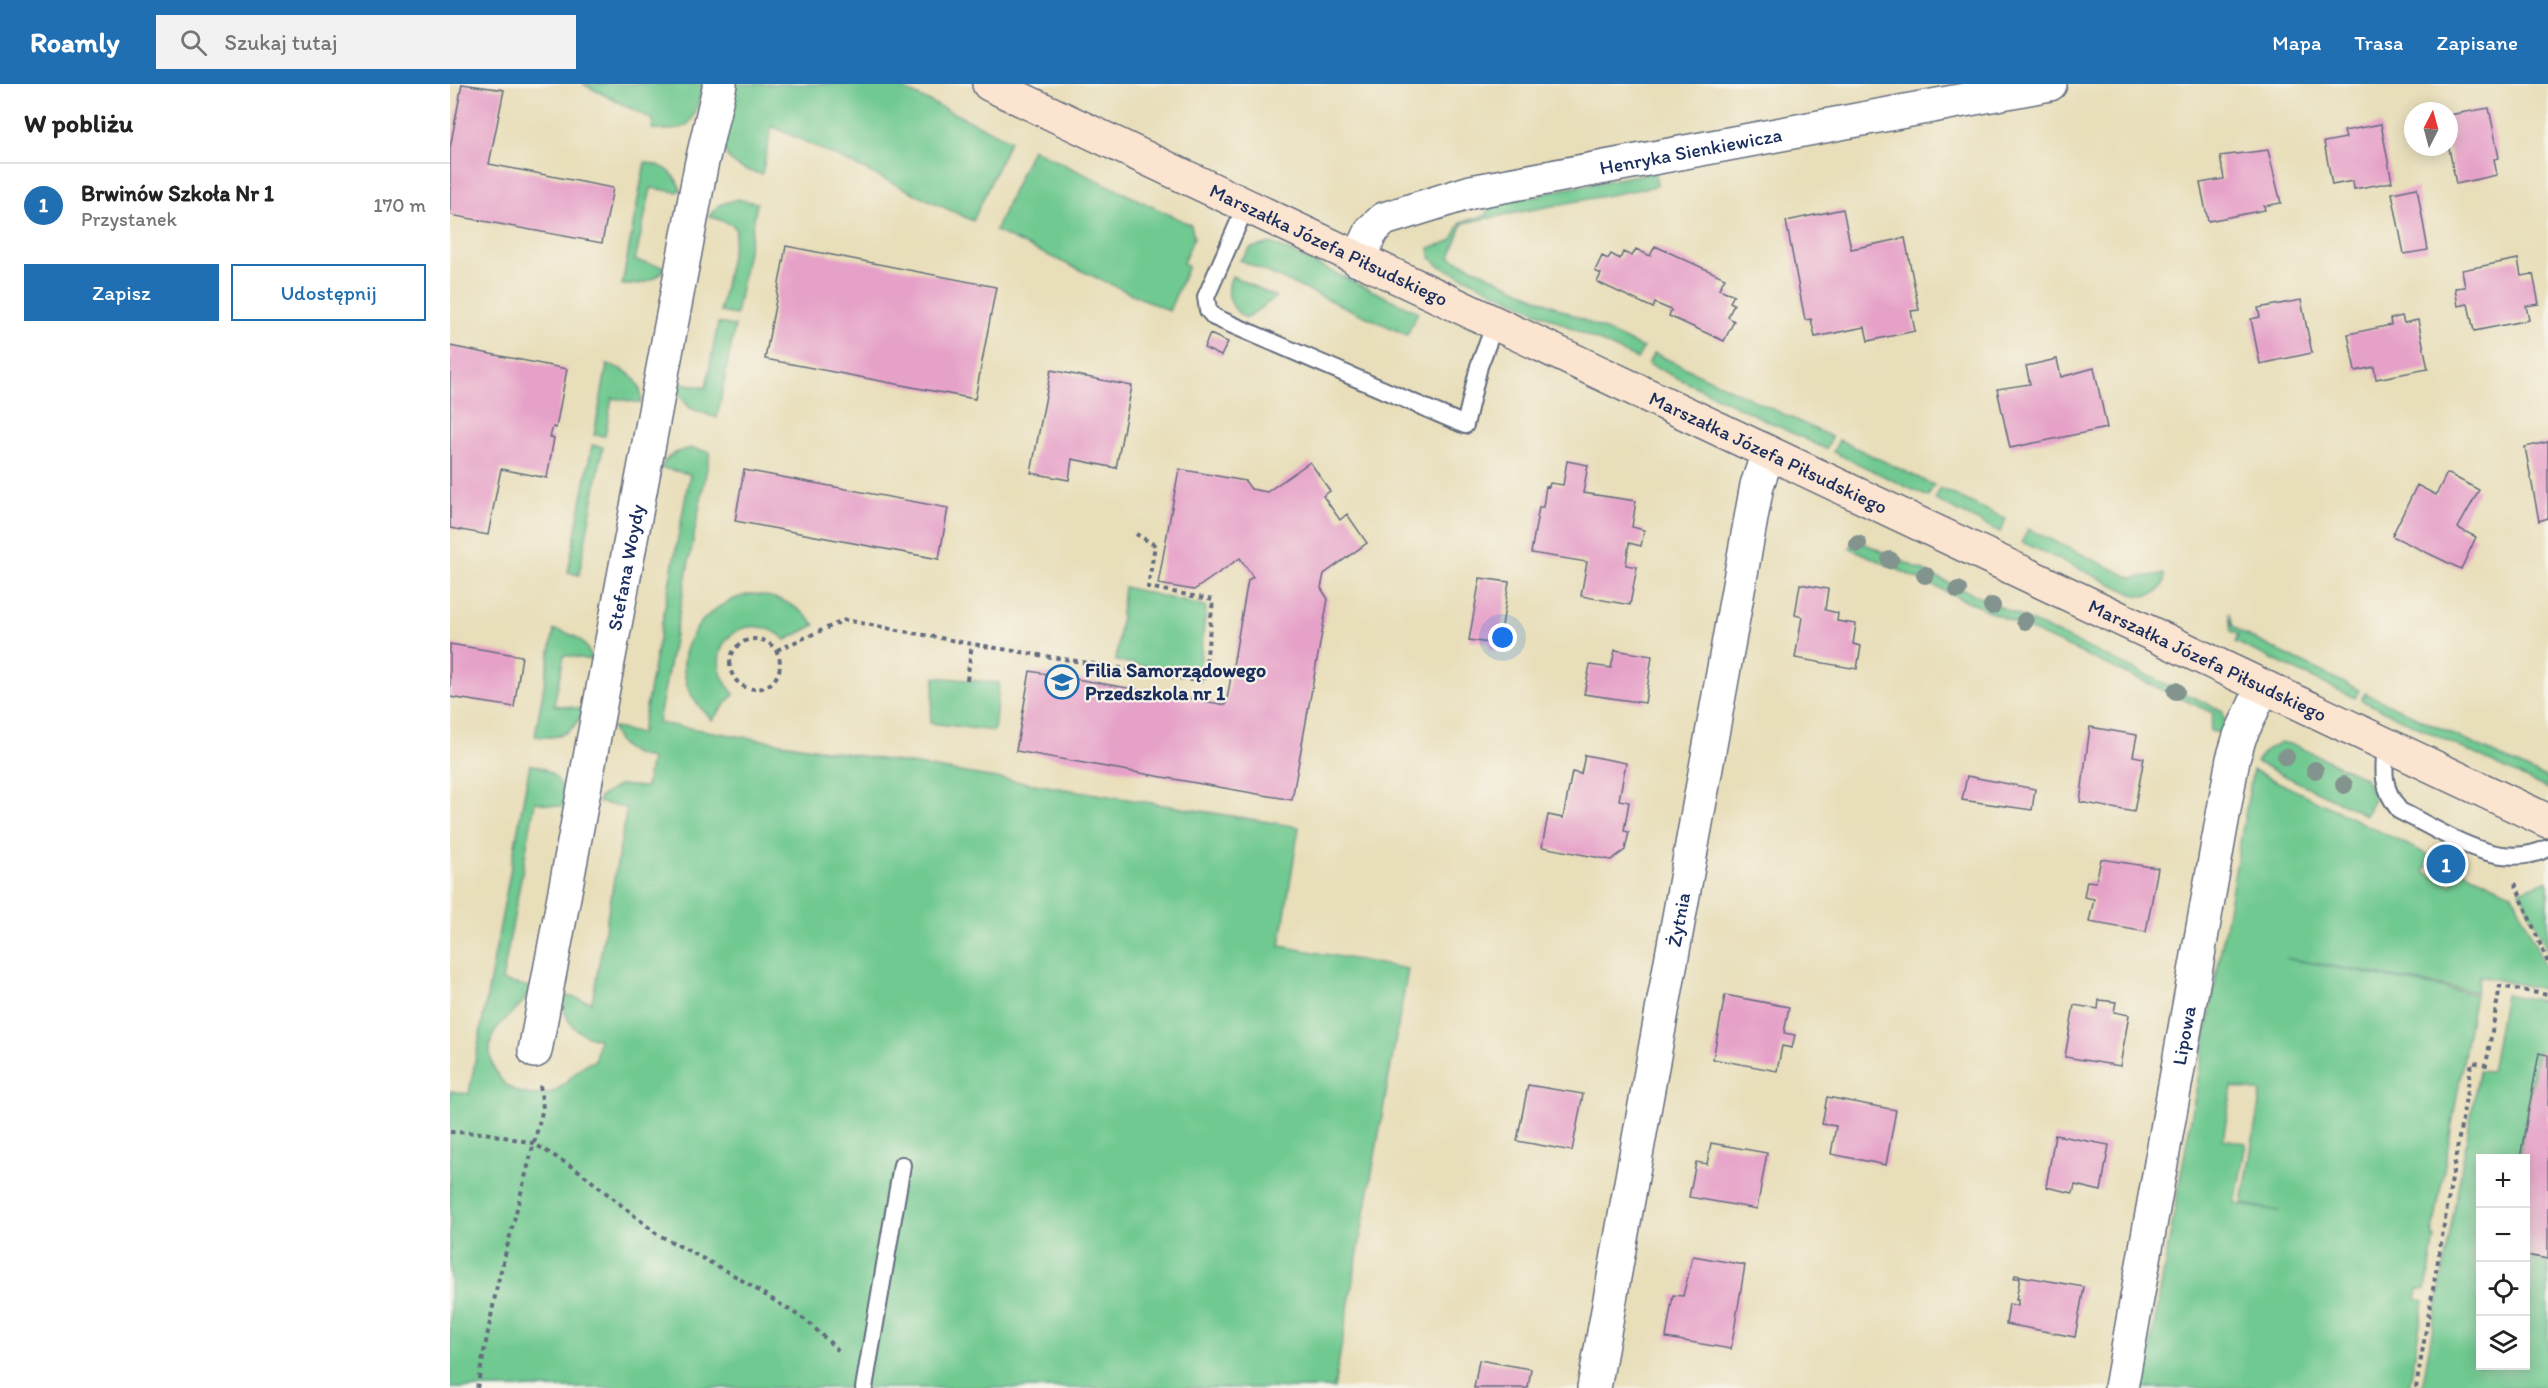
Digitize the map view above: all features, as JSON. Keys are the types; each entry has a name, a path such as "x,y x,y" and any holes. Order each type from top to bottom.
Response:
{"street":[{"name":"Stefana Woydy","path":"535,1051 695,199 720,84"},
{"name":"Marszałka Józefa Piłsudskiego","path":"989,84 2548,821"},
{"name":"Henryka Sienkiewicza","path":"1358,260 1372,230 1384,219 1470,192 2050,84"},
{"name":"Żytnia","path":"1594,1388 1720,678 1757,484 1768,454"},
{"name":"Lipowa","path":"2121,1388 2233,759 2240,736 2263,687"}],"lane":[{"path":"1246,206 1206,297 1208,310 1214,317 1465,425 1479,366 1495,324"},
{"path":"2386,745 2382,776 2391,800 2400,811 2497,856 2520,858 2548,848"},
{"path":"865,1382 902,1166"}],"path":[{"path":"777,650 845,620 972,644 1204,682 1213,600 1148,586 1155,545 1136,534"},
{"path":"759,639 770,643 777,650 780,661 779,672 774,681 764,687 752,689 741,684 733,676 730,664 732,654 748,640 759,639"},
{"path":"967,680 972,644"},
{"path":"2515,883 2548,963"},
{"path":"2416,1388 2472,1062 2486,1065 2500,986 2548,995"},
{"path":"477,1388 497,1286 543,1108"},
{"path":"450,1132 485,1133 533,1143 579,1171 657,1234 732,1274 807,1321 865,1382"}],"green space":[{"path":"583,84 703,84 690,122 684,127 666,130 652,129 653,120"},
{"path":"736,84 893,84 1010,140 973,221 772,126 762,174 744,169 732,162 725,152 723,141 724,128"},
{"path":"1032,149 1191,225 1194,237 1183,263 1188,266 1169,311 995,231"},
{"path":"645,162 668,170 681,190 677,192 651,188 635,261 666,267 658,276 647,282 622,285"},
{"path":"1655,172 1657,186 1463,223 1450,257 1643,348 1637,359 1438,265 1430,257 1429,248 1451,241 1461,222 1488,215 1486,204 1530,196 1538,197 1543,193"},
{"path":"737,199 757,203 736,315 720,312 736,230 733,225 709,216 719,205"},
{"path":"1271,243 1418,312 1407,335 1240,260 1251,248"},
{"path":"1232,276 1276,297 1246,318 1236,310 1230,300 1229,288"},
{"path":"718,323 735,326 717,418 690,408 679,395 677,382 706,388"},
{"path":"1654,353 1832,437 1826,449 1648,364"},
{"path":"607,365 621,369 637,382 640,388 641,403 612,398 605,436 594,435"},
{"path":"1839,440 1934,485 1928,497 1833,452"},
{"path":"592,445 603,447 579,575 568,572"},
{"path":"691,448 710,452 658,723 1299,827 1280,946 1408,969 1334,1388 450,1388 450,1091 469,1094 530,764 545,769 556,778 563,791 564,807 535,802 502,981 531,987 520,1006 498,1027 490,1046 492,1063 502,1081 519,1092 536,1095 554,1091 582,1067 595,1061 599,1039 577,1030 565,1011 562,995 592,1002 627,808 598,802 600,797 619,785 646,787 651,758 637,755 626,749 617,740 612,727 641,734 690,474 661,468 673,454"},
{"path":"1940,488 2006,519 2000,532 1935,500"},
{"path":"2028,529 2132,578 2164,574 2163,585 2160,590 2151,595 2133,594 2022,542"},
{"path":"1855,539 2223,711 2226,734 2210,731 2213,713 1850,548"},
{"path":"1124,587 1206,607 1199,675 1116,661"},
{"path":"751,594 786,602 794,606 815,625 786,640 770,630 754,626 740,629 729,637 722,648 719,662 723,678 734,694 712,720 696,702 687,685 684,667 686,650 703,620 717,608 733,599"},
{"path":"2229,613 2233,626 2244,634 2359,690 2355,698 2235,642 2238,635 2231,631"},
{"path":"554,630 568,633 578,639 586,647 592,660 564,655 554,705 583,709 576,724 558,736 535,736"},
{"path":"935,677 999,683 994,731 930,723"},
{"path":"2365,693 2548,779 2548,789 2361,700"},
{"path":"2281,742 2297,746 2365,778 2374,798 2366,815 2256,762 2267,749"},
{"path":"2253,770 2431,856 2424,872 2452,885 2460,869 2513,894 2548,974 2548,990 2479,976 2476,992 2285,958 2475,994 2432,1237 2435,1237 2426,1290 2418,1289 2416,1299 2424,1301 2409,1388 2143,1388","holes":["2232,1087 2261,1092 2242,1204 2279,1211 2235,1204 2246,1143 2223,1139"]},
{"path":"2548,880 2548,952 2520,891"},
{"path":"2505,994 2548,1002 2548,1052 2538,1051 2520,1154 2476,1154 2476,1370 2530,1370 2530,1259 2548,1262 2548,1388 2422,1388 2479,1071 2491,1072"}],"building":[{"path":"462,84 504,90 489,164 613,188 602,243 450,215 450,148"},
{"path":"2489,108 2499,158 2494,159 2497,175 2456,184 2451,156 2458,156 2458,113"},
{"path":"2381,124 2392,182 2354,189 2353,181 2332,185 2324,142 2346,138 2344,131"},
{"path":"2268,150 2281,203 2264,206 2265,210 2208,221 2200,183 2224,179 2220,156"},
{"path":"2417,188 2428,250 2404,254 2392,193"},
{"path":"1843,209 1851,249 1905,238 1919,310 1911,311 1915,331 1868,341 1865,327 1815,337 1811,319 1805,320 1786,221"},
{"path":"786,246 996,287 975,399 765,359"},
{"path":"1655,246 1725,278 1719,289 1734,295 1730,302 1734,304 1728,317 1734,321 1724,341 1669,316 1671,310 1655,303 1653,308 1597,282 1601,274 1595,271 1602,256 1608,259 1611,254 1620,259 1623,252 1632,256 1636,249 1650,256"},
{"path":"2518,259 2521,276 2533,274 2539,304 2526,306 2529,320 2474,331 2468,304 2458,306 2455,288 2465,287 2462,270"},
{"path":"2301,300 2312,353 2260,364 2251,319 2260,317 2258,308"},
{"path":"2402,316 2404,323 2418,320 2428,369 2376,379 2374,367 2355,371 2348,334 2391,325 2390,319"},
{"path":"1210,334 1228,342 1221,356 1204,348"},
{"path":"450,346 567,369 556,428 553,427 550,437 554,438 547,478 501,469 488,535 450,528"},
{"path":"2057,359 2061,377 2094,368 2107,428 2010,448 1997,389 2030,384 2026,366"},
{"path":"1051,370 1132,386 1116,468 1072,459 1069,480 1031,473"},
{"path":"2548,442 2548,518 2539,521 2525,447"},
{"path":"1567,461 1588,465 1583,493 1636,501 1632,527 1644,530 1641,546 1629,543 1626,565 1637,567 1630,605 1581,596 1587,562 1531,553 1539,507 1543,507 1546,486 1549,487 1550,483 1563,485"},
{"path":"1310,462 1330,491 1323,496 1340,520 1347,514 1367,543 1324,574 1321,588 1328,599 1292,800 1016,751 1030,671 1226,705 1248,580 1253,577 1240,558 1194,590 1158,584 1179,469 1245,481 1251,489 1267,492"},
{"path":"744,470 948,508 939,559 735,521"},
{"path":"2447,473 2479,490 2458,528 2476,537 2461,569 2392,536 2417,485 2436,495"},
{"path":"1480,578 1509,582 1498,651 1489,649 1489,643 1469,640"},
{"path":"1800,584 1828,589 1825,610 1838,613 1837,621 1856,624 1853,644 1861,646 1857,669 1795,658 1802,617 1795,615"},
{"path":"450,644 522,656 514,707 450,697"},
{"path":"1615,650 1652,656 1645,703 1584,694 1590,665 1611,668"},
{"path":"2090,727 2137,735 2133,756 2144,758 2134,812 2080,802"},
{"path":"1585,755 1626,763 1619,800 1629,802 1624,831 1629,832 1625,850 1611,860 1542,847 1548,815 1563,818 1572,772 1581,774"},
{"path":"1967,776 2035,789 2032,810 1962,800"},
{"path":"2101,859 2158,868 2146,932 2089,922 2094,899 2084,897 2087,881 2096,882"},
{"path":"1725,995 1789,1007 1784,1033 1795,1035 1792,1048 1782,1046 1777,1071 1713,1059"},
{"path":"2099,1000 2116,1002 2114,1012 2129,1015 2120,1066 2065,1057 2074,1005 2098,1009"},
{"path":"2539,1053 2548,1055 2548,1259 2530,1256 2530,1154 2521,1154"},
{"path":"1528,1085 1583,1094 1572,1151 1517,1141"},
{"path":"1827,1097 1896,1110 1886,1165 1831,1154 1836,1126 1822,1124"},
{"path":"2055,1135 2109,1145 2101,1191 2075,1185 2073,1193 2046,1187"},
{"path":"1711,1143 1767,1153 1757,1209 1689,1197 1696,1162 1707,1164"},
{"path":"1693,1256 1745,1265 1731,1349 1666,1338 1673,1295 1683,1296"},
{"path":"2015,1275 2084,1287 2075,1337 2006,1324 2009,1304 2018,1306 2018,1300 2016,1300 2020,1278 2014,1278"},
{"path":"1479,1360 1531,1369 1528,1388 1474,1388"}],"place":[{"name":"Filia Samorządowego Przedszkola nr 1","path":"1062,682"},
{"name":"Brwinów Szkoła Nr 1","path":"2446,864"}]}
